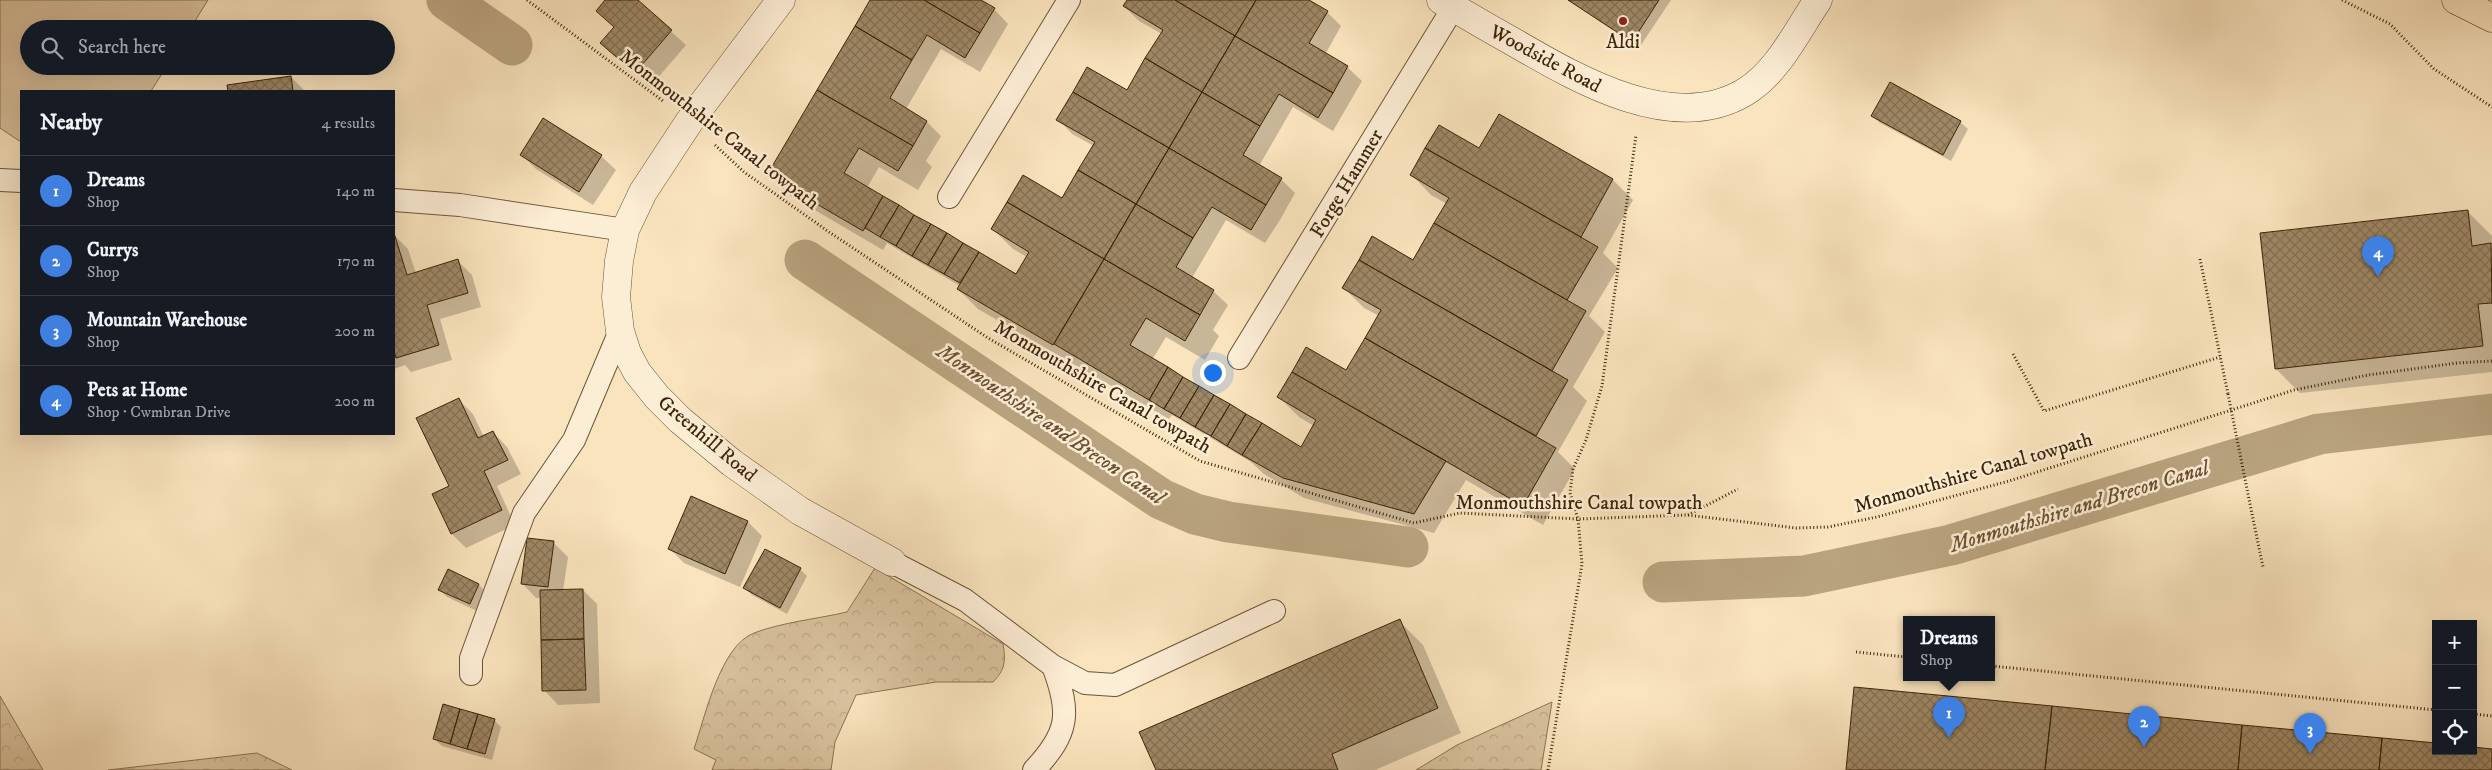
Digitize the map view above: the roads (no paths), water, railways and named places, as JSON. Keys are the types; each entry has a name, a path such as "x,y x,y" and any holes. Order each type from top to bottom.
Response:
{"main road":[{"path":"2456,0 2492,18"}],"street":[{"name":"Greenhill Road","path":"781,0 689,122 642,192 625,230 619,261 616,297 620,331 627,353 638,372 657,397 680,420 732,463 800,511 892,562"},
{"name":"Woodside Road","path":"1447,4 1575,78 1640,101 1672,106 1701,106 1726,101 1746,91 1765,75 1782,54 1818,0"}],"lane":[{"path":"949,196 1069,0"},
{"name":"Forge Hammer","path":"1239,358 1447,4"},
{"path":"0,180 20,181"},
{"path":"395,200 460,205 625,230"},
{"path":"471,674 471,658 524,513 574,440 620,331"},
{"path":"892,562 965,600 1053,666 1085,683 1115,685 1274,611"},
{"path":"1034,770 1054,746 1064,717 1065,701 1053,666"}],"waterway":[{"name":"Monmouthshire and Brecon Canal","path":"447,0 512,45"},
{"name":"Monmouthshire and Brecon Canal","path":"805,260 1161,499 1195,514 1228,522 1408,547"},
{"name":"Monmouthshire and Brecon Canal","path":"1663,582 1804,576 1951,545 2319,434 2492,414"}],"place":[{"name":"Aldi","path":"1623,21"},
{"name":"Pets at Home","path":"2378,277"},
{"name":"Dreams","path":"1949,738"},
{"name":"Currys","path":"2144,747"},
{"name":"Mountain Warehouse","path":"2310,754"}]}
